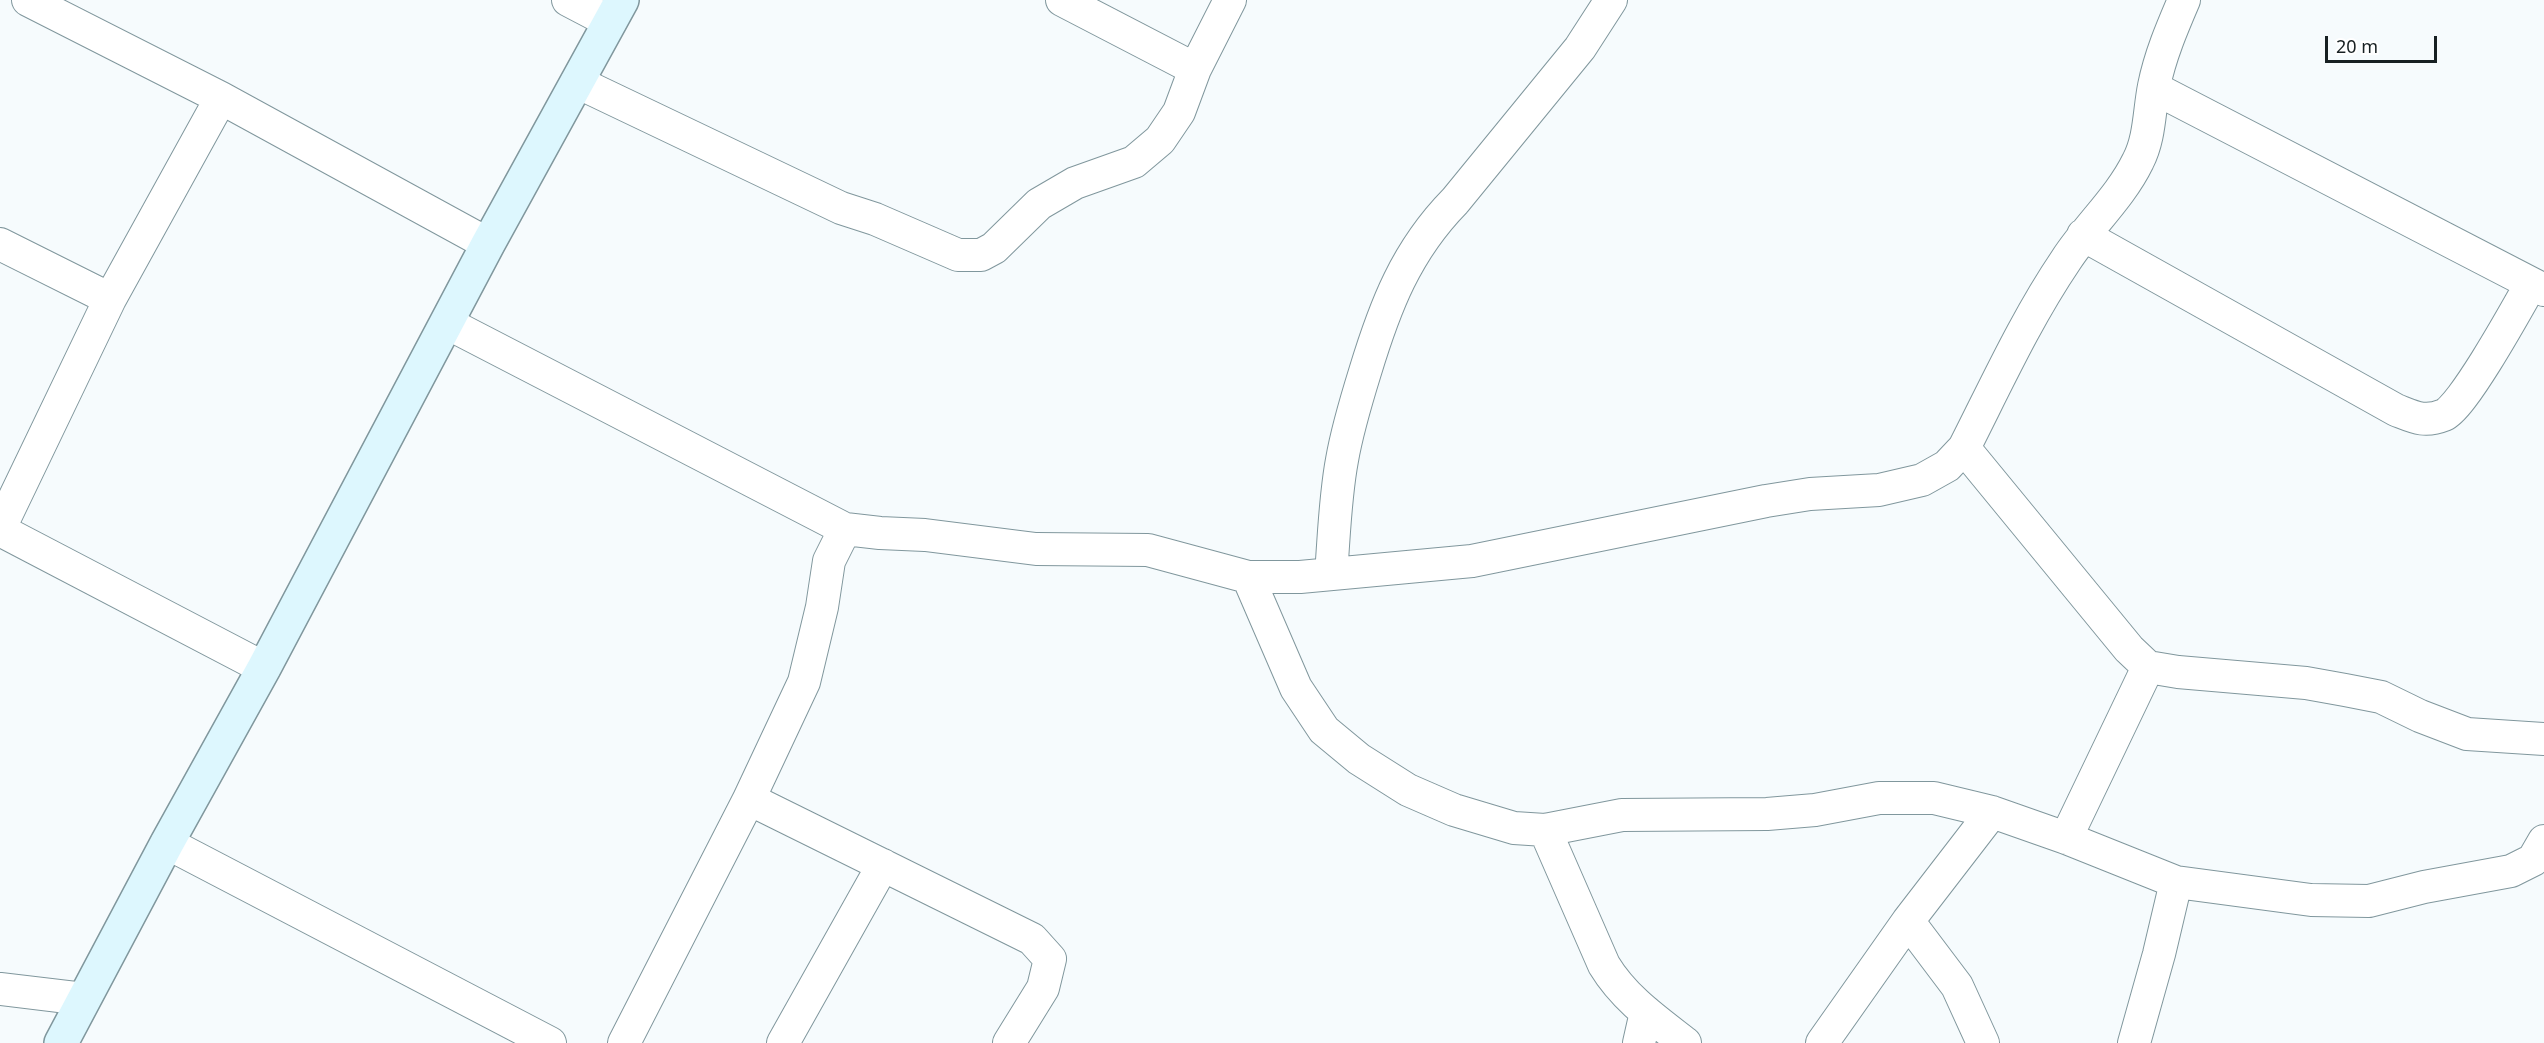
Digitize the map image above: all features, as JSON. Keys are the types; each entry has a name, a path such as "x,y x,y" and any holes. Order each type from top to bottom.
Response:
{"main road":[{"path":"61,1043 167,843 264,668 488,244 616,11"}],"street":[{"path":"27,0 221,98 488,244"},
{"path":"568,0 616,11"},
{"path":"1062,0 1195,69"},
{"path":"577,82 841,208 875,219 958,255 981,255 994,248 1039,204 1075,183 1134,162 1160,140 1179,112 1195,69 1230,0"},
{"path":"1331,574 1341,462 1371,351 1400,275 1436,221 1455,201 1580,48 1611,0"},
{"path":"447,323 845,528 1036,549 1148,550 1248,577 1331,574 1472,561 1766,501 1810,494 1879,490 1922,480 1947,466 1964,448 2037,308 2083,235 2110,205 2139,160 2146,136 2160,59 2184,0"},
{"path":"2083,235 2396,410 2422,420 2447,414 2470,386 2538,287 2154,88"},
{"path":"221,98 110,299 0,529 264,668"},
{"path":"0,244 110,299"},
{"path":"1964,448 2128,649 2148,666 2326,686 2381,697 2420,716 2467,734 2544,739"},
{"path":"624,1043 750,799 804,681 822,607 829,561 845,528"},
{"path":"1248,577 1296,688 1324,730 1359,759 1408,790 1454,810 1514,828 1545,830 1622,815 1767,814 1815,810 1879,798 1934,798 1992,812 2066,838 2176,882 2311,900 2369,901 2424,887 2511,871 2533,860 2544,841"},
{"path":"2066,838 2148,666"},
{"path":"750,799 1032,939 1050,959 1044,988 1009,1043"},
{"path":"1822,1043 1908,921 1992,812"},
{"path":"1545,830 1604,965 1626,995 1685,1043"},
{"path":"167,843 550,1043"},
{"path":"783,1043 883,865"},
{"path":"2134,1043 2176,882"},
{"path":"1908,921 1957,986 1983,1043"},
{"path":"0,989 84,999"},
{"path":"1639,1043 1646,1012"}]}
